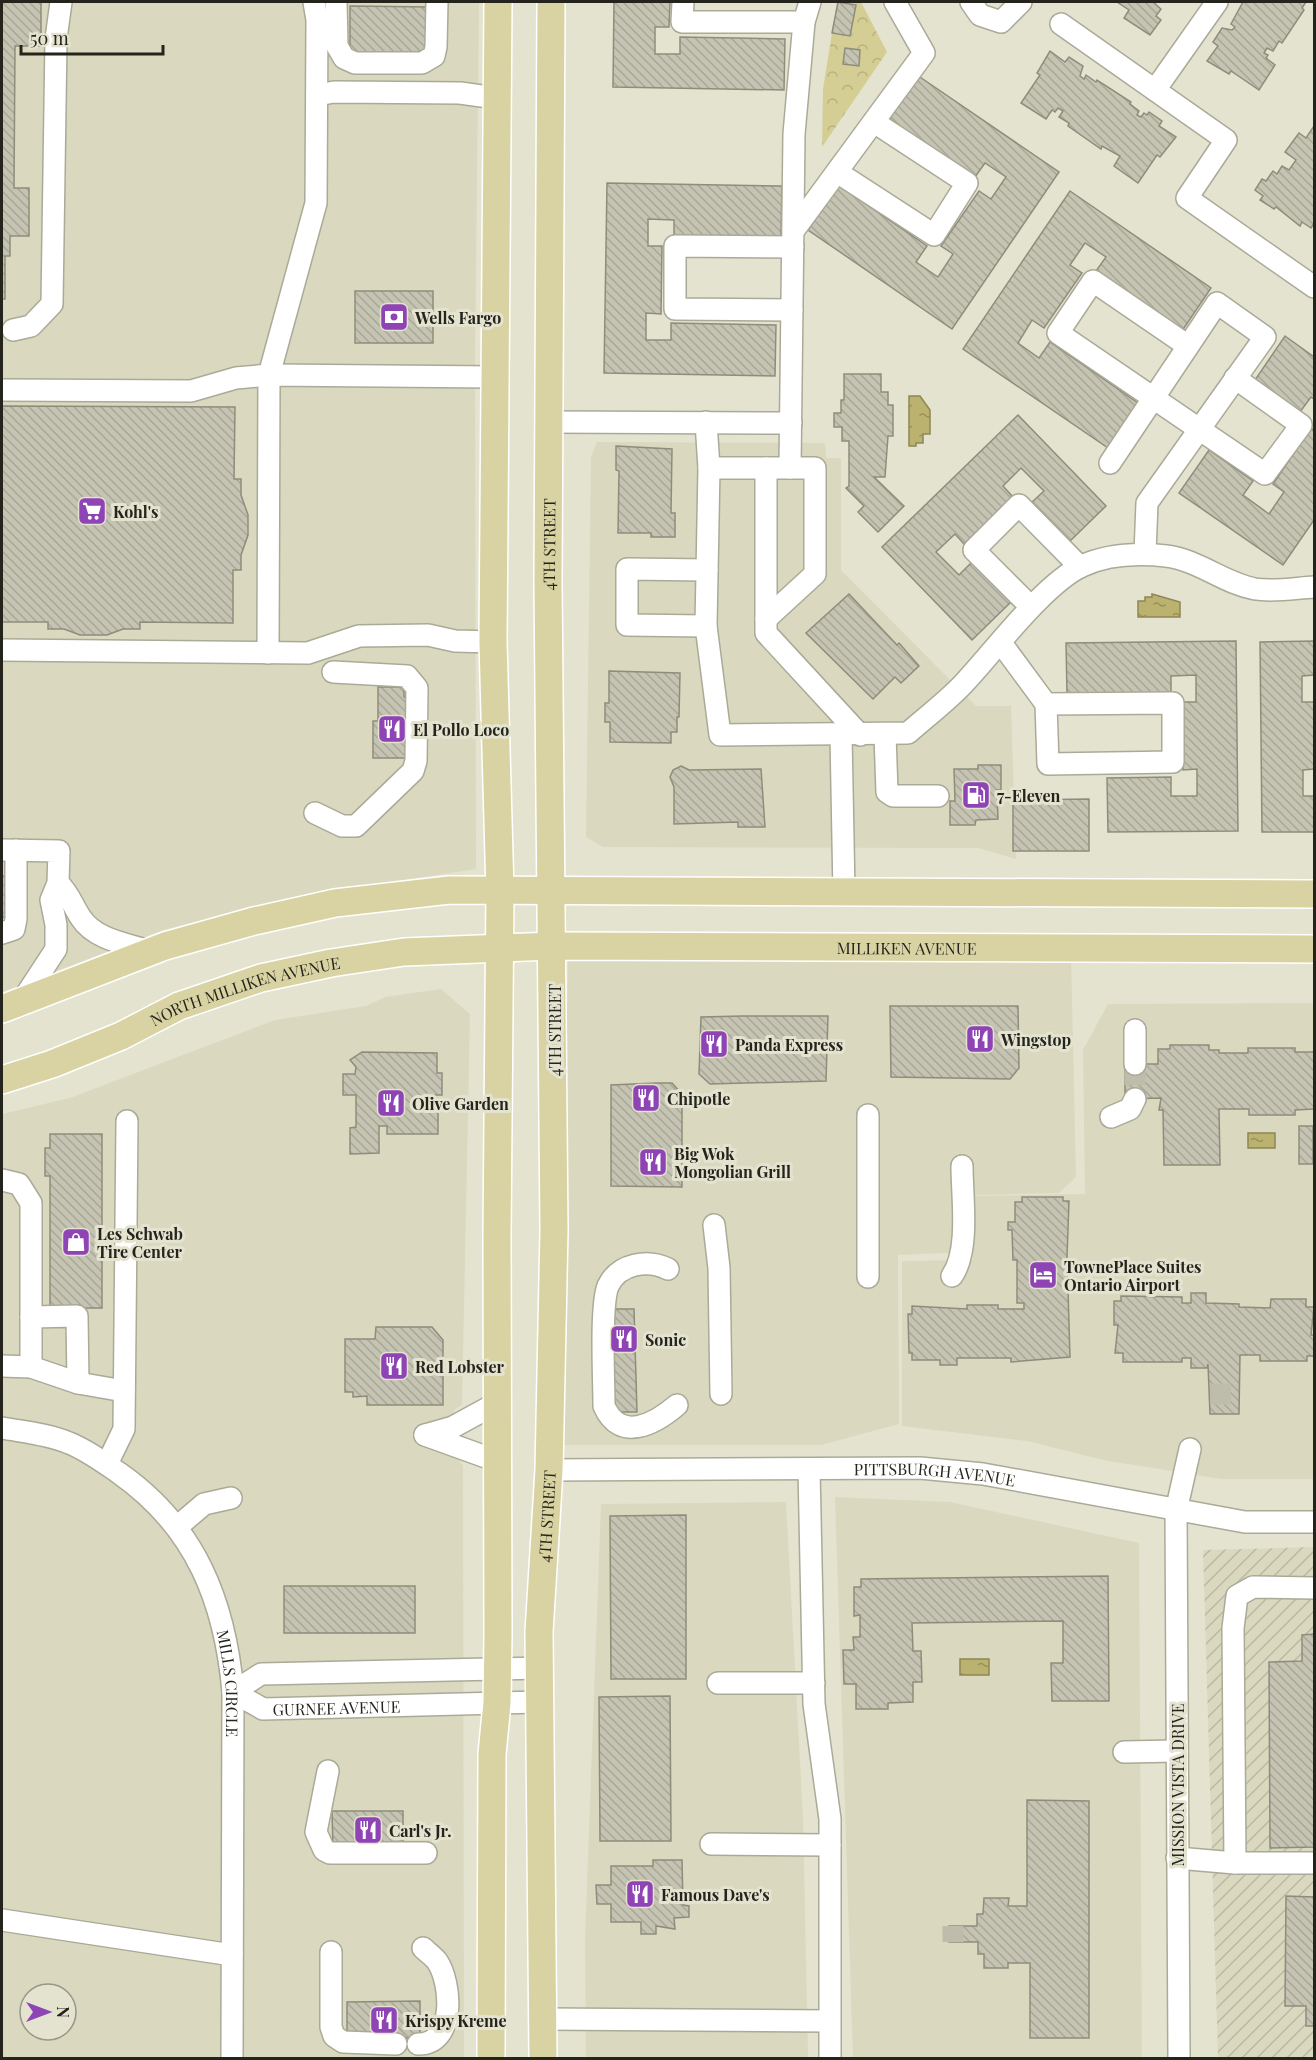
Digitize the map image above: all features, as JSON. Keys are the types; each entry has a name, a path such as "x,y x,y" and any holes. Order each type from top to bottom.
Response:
{"main road":[{"path":"491,2058 492,1754 498,1669 498,946 500,892 493,642 498,2"},
{"name":"4TH STREET","path":"543,2058 539,1668 549,1470 554,1230 548,422 551,2"},
{"path":"12,1005 152,952 254,921 335,903 449,890 844,893 1086,891 1314,894"},
{"name":"MILLIKEN AVENUE","path":"498,946 1314,949"},
{"name":"NORTH MILLIKEN AVENUE","path":"2,1080 52,1064 121,1036 179,1006 261,978 331,963 404,952 498,946"}],"street":[{"path":"13,330 31,326 52,304 56,39 61,2"},
{"path":"268,653 269,375 316,203 317,20 314,2"},
{"path":"336,2 337,46 344,58 355,63 422,63 434,56 437,2"},
{"path":"683,2 682,22 804,22"},
{"path":"790,468 794,134 804,22 810,2"},
{"path":"794,239 837,172 924,53 895,2"},
{"path":"971,2 980,15 1001,22 1021,2"},
{"path":"1155,90 1217,2"},
{"path":"1061,24 1226,140 1187,198 1314,287"},
{"path":"317,95 334,92 460,93 496,98"},
{"path":"837,172 934,235 967,183 874,122"},
{"path":"792,310 675,309 675,246 794,239"},
{"path":"1188,346 1093,281 1058,333 1265,474 1302,425 1235,378"},
{"path":"1110,463 1217,303 1265,337 1147,503 1145,554"},
{"path":"2,390 191,391 236,378 269,375 494,377"},
{"path":"548,422 791,423"},
{"path":"706,422 709,468 706,626 720,735 908,733 964,684 1031,607 1080,567 1110,557 1145,554 1182,558 1202,565 1221,577 1256,589 1314,587"},
{"path":"709,468 815,468 815,574 766,619"},
{"path":"766,468 766,633 850,735 844,893"},
{"path":"1031,607 974,550 1019,505 1080,567"},
{"path":"706,570 627,569 627,625 706,626"},
{"path":"2,650 308,653 359,636 428,635 455,641 493,642"},
{"path":"995,649 1047,704 1048,764 1173,762 1173,703 1047,704"},
{"path":"315,813 342,826 356,826 413,771 416,761 417,688 407,675 333,672"},
{"path":"885,735 887,792 893,796 938,796"},
{"path":"2,933 14,929 16,919 9,850 59,851 58,883 51,900 56,925 56,949 12,1005"},
{"path":"58,883 70,894 81,919 99,935 152,952"},
{"path":"1135,1030 1135,1064"},
{"path":"1111,1117 1130,1109 1135,1099"},
{"path":"868,1115 868,1277"},
{"path":"106,1464 123,1429 127,1121"},
{"path":"952,1276 959,1266 962,1252 962,1166"},
{"path":"2,1180 19,1184 31,1203 31,1367"},
{"path":"714,1225 719,1268 721,1394"},
{"path":"668,1269 659,1264 633,1265 620,1272 609,1285 604,1304 604,1406 609,1417 621,1425 642,1426 658,1421 677,1405"},
{"path":"31,1317 77,1316 78,1383"},
{"path":"2,1366 31,1367 78,1383 124,1391"},
{"path":"497,1403 453,1427 425,1435 497,1461"},
{"name":"MILLS CIRCLE","path":"2,1428 67,1442 106,1464 136,1485 177,1527 202,1567 218,1605 230,1651 233,1692 232,2058"},
{"name":"MISSION VISTA DRIVE","path":"1179,2058 1176,1511 1190,1449"},
{"name":"PITTSBURGH AVENUE","path":"549,1470 920,1468 983,1474 1245,1522 1314,1522"},
{"path":"809,1469 814,1704 827,1785 830,1845 830,2058"},
{"path":"177,1527 204,1504 231,1497"},
{"path":"1235,1863 1233,1628 1237,1596 1253,1587 1314,1588"},
{"name":"GURNEE AVENUE","path":"539,1668 261,1674 233,1692 263,1709 539,1702"},
{"path":"718,1683 814,1683"},
{"path":"1124,1752 1178,1751"},
{"path":"328,1771 316,1832 324,1850 330,1853 426,1853"},
{"path":"711,1844 830,1845"},
{"path":"1177,1858 1235,1863 1314,1863"},
{"path":"2,1920 232,1955"},
{"path":"331,1952 331,2027 334,2036 343,2042 428,2044 437,2040 443,2033 447,2021 445,1977 436,1960 423,1948"},
{"path":"543,2019 829,2021"}],"shaded area":[{"path":"2,2 479,2 475,361 476,869 310,894 163,930 2,992"},
{"path":"597,442 825,443 826,458 841,458 841,570 976,706 1011,706 1016,859 978,848 603,847 586,837 591,457"},
{"path":"1071,955 1076,1177 1059,1193 971,1195 970,1252 898,1255 899,1424 821,1445 560,1445 568,960"},
{"path":"441,989 470,1014 462,1405 454,1410 454,1452 463,1466 464,2058 2,2058 2,1114 70,1098 275,1020 366,1006 385,997"},
{"path":"1314,1003 1314,1479 1221,1479 1103,1460 1027,1441 902,1426 902,1261 973,1260 975,1196 1085,1194 1083,1050 1108,1004"},
{"path":"835,1497 950,1502 1139,1543 1142,2058 853,2058"},
{"path":"786,1502 803,1817 808,2058 586,2058 585,1939 601,1504"},
{"path":"1314,1547 1314,2058 1218,2058 1203,1550"}],"green space":[{"path":"837,2 861,2 887,52 822,147 823,89"}],"water":[{"path":"909,396 920,396 930,410 930,434 923,434 923,443 916,443 916,446 909,446"},
{"path":"1152,594 1180,602 1180,617 1138,617 1138,601 1145,601 1145,597 1152,597"},
{"path":"1248,1133 1275,1133 1275,1148 1248,1148"},
{"path":"960,1659 989,1659 989,1675 960,1675"}],"building":[{"path":"2,2 41,2 41,46 15,46 14,188 29,188 29,236 10,236 10,256 5,256 5,299 2,299"},
{"path":"614,2 670,2 669,27 655,27 655,54 680,54 680,37 785,39 784,90 613,87"},
{"path":"838,2 856,5 850,36 832,33"},
{"path":"1117,2 1153,2 1161,9 1156,16 1161,20 1150,35 1124,18 1129,10"},
{"path":"1243,2 1306,2 1302,8 1304,10 1282,43 1279,41 1273,51 1267,48 1264,53 1268,55 1266,58 1275,65 1259,90 1231,71 1229,74 1207,61 1218,46 1213,42 1222,28 1232,30 1235,27 1231,24"},
{"path":"350,6 433,7 433,50 424,50 424,57 350,56"},
{"path":"845,48 860,50 859,66 843,64"},
{"path":"1050,51 1065,62 1069,57 1083,66 1080,76 1084,79 1086,75 1096,82 1097,80 1131,102 1130,104 1139,111 1137,115 1141,117 1144,113 1147,115 1149,112 1162,121 1159,126 1176,137 1160,157 1157,155 1138,183 1114,166 1120,156 1102,146 1101,149 1068,126 1069,123 1059,117 1063,111 1058,108 1055,112 1052,110 1046,119 1021,103 1040,75 1037,73"},
{"path":"917,75 1059,172 952,329 808,230 838,185 927,246 916,262 938,277 953,254 941,246 979,191 991,199 1006,177 985,163 975,177 888,118"},
{"path":"1314,126 1314,223 1311,228 1302,222 1300,226 1276,207 1274,209 1260,200 1263,196 1255,190 1262,179 1266,181 1273,171 1277,174 1282,166 1289,170 1296,160 1285,152 1299,133 1306,138"},
{"path":"607,183 782,186 781,240 674,238 674,220 648,219 648,246 662,246 661,314 646,313 646,340 671,340 671,323 776,325 775,376 604,373"},
{"path":"1070,191 1211,288 1182,331 1096,271 1106,257 1085,243 1070,265 1082,273 1044,328 1032,320 1018,343 1039,358 1050,342 1138,403 1108,448 963,349"},
{"name":"Wells Fargo","path":"355,291 433,291 433,343 355,343"},
{"path":"1285,336 1314,357 1314,399 1311,397 1300,412 1255,380"},
{"path":"844,374 881,374 881,392 888,392 888,405 893,405 893,436 888,436 885,477 874,477 904,506 878,532 858,512 864,506 846,488 849,486 849,441 842,441 842,427 834,427 834,413 841,413 841,400 844,400"},
{"path":"2,406 235,407 234,479 241,479 241,495 248,515 248,535 241,555 241,570 233,570 233,623 140,622 140,629 123,629 107,635 80,635 64,629 48,629 48,622 2,622"},
{"path":"1018,415 1106,506 1069,542 1031,503 1044,491 1021,468 1003,486 1013,497 964,544 955,534 936,552 959,575 972,562 1011,602 972,640 882,547"},
{"path":"1311,428 1314,431 1314,520 1283,565 1179,493 1209,450 1253,481 1243,495 1269,514 1284,492 1273,484"},
{"path":"616,446 672,449 671,513 675,513 675,537 651,537 651,533 618,533 619,471 616,470"},
{"path":"849,594 919,666 901,683 895,677 873,699 806,633"},
{"path":"1236,641 1238,831 1108,832 1107,778 1171,777 1171,796 1197,796 1197,769 1183,770 1182,702 1196,702 1196,675 1171,676 1171,693 1067,694 1066,643"},
{"path":"1314,641 1314,675 1302,676 1302,702 1314,702 1314,769 1303,770 1303,796 1314,796 1314,832 1262,832 1260,642"},
{"path":"609,671 680,673 679,717 677,717 677,732 671,732 671,743 610,742 610,722 605,722 605,703 609,703"},
{"name":"El Pollo Loco","path":"378,687 404,687 404,697 408,697 407,758 373,758 373,721 378,721"},
{"name":"7-Eleven","path":"978,765 1001,765 1001,790 997,790 998,819 976,820 975,825 950,825 950,801 955,801 954,769 978,769"},
{"path":"681,766 689,770 761,769 765,827 738,827 738,822 674,824 674,787 670,777 673,770"},
{"path":"1089,799 1089,851 1013,851 1013,800"},
{"path":"2,876 10,876 7,917 2,917"},
{"path":"890,1006 1018,1006 1019,1068 1010,1079 891,1077"},
{"path":"828,1016 826,1081 710,1084 699,1074 701,1017"},
{"path":"1170,1045 1209,1045 1209,1050 1219,1050 1219,1053 1248,1053 1248,1048 1295,1048 1295,1052 1314,1052 1314,1109 1295,1110 1295,1115 1249,1115 1249,1109 1219,1109 1220,1165 1164,1165 1163,1110 1159,1110 1161,1098 1125,1099 1125,1064 1158,1064 1158,1049 1170,1049"},
{"name":"Olive Garden","path":"362,1052 437,1053 437,1073 442,1073 442,1095 426,1095 426,1110 438,1110 438,1134 387,1134 387,1126 379,1126 379,1153 350,1154 350,1128 356,1127 356,1095 343,1095 343,1074 355,1074 356,1067 350,1060"},
{"path":"672,1083 682,1094 682,1187 611,1186 611,1085"},
{"path":"1299,1126 1313,1126 1313,1164 1299,1164"},
{"name":"Les Schwab Tire Center","path":"50,1134 102,1134 102,1308 50,1308 50,1176 45,1176 45,1148 50,1148"},
{"name":"TownePlace Suites Ontario Airport","path":"1022,1197 1063,1197 1063,1201 1069,1201 1067,1257 1070,1357 1011,1362 1011,1358 957,1358 957,1365 940,1365 940,1360 912,1360 912,1353 909,1353 908,1314 912,1314 912,1306 967,1309 967,1305 998,1305 998,1309 1024,1309 1024,1303 1017,1303 1017,1260 1013,1260 1012,1230 1008,1230 1008,1222 1015,1222 1015,1202 1022,1202"},
{"path":"1191,1293 1206,1293 1206,1303 1239,1304 1239,1307 1270,1308 1271,1299 1306,1299 1306,1307 1314,1307 1311,1335 1314,1335 1314,1356 1307,1356 1307,1361 1260,1361 1260,1355 1240,1355 1239,1414 1210,1414 1208,1364 1207,1368 1191,1368 1191,1358 1182,1358 1182,1362 1123,1362 1123,1353 1115,1353 1118,1325 1114,1325 1114,1301 1121,1301 1121,1296 1182,1297 1182,1303 1191,1303"},
{"name":"Sonic","path":"614,1309 634,1309 637,1412 612,1412"},
{"name":"Red Lobster","path":"376,1327 432,1327 443,1340 443,1405 367,1405 367,1396 353,1397 353,1392 345,1392 345,1339 375,1339"},
{"path":"686,1515 686,1679 611,1679 610,1516"},
{"path":"1108,1576 1109,1701 1052,1701 1051,1663 1063,1663 1063,1621 912,1623 913,1651 921,1651 922,1682 913,1682 913,1702 888,1703 888,1709 856,1709 856,1684 844,1684 843,1650 854,1650 853,1637 860,1637 860,1615 854,1616 854,1587 861,1587 861,1579"},
{"path":"284,1586 415,1586 415,1633 284,1633"},
{"path":"1314,1634 1314,1847 1270,1848 1269,1662 1302,1661 1302,1635"},
{"path":"670,1696 671,1841 600,1841 599,1697"},
{"path":"1027,1800 1089,1801 1089,2038 1030,2038 1030,1963 1008,1963 1008,1968 984,1968 984,1954 978,1954 978,1942 949,1942 949,1926 977,1926 977,1914 983,1914 984,1898 1009,1898 1008,1906 1027,1906"},
{"name":"Carl's Jr.","path":"332,1811 403,1811 403,1850 333,1850"},
{"name":"Famous Dave's","path":"653,1860 682,1860 683,1905 689,1906 689,1917 674,1918 675,1929 656,1926 656,1934 641,1934 641,1922 611,1922 611,1904 597,1904 596,1885 611,1885 611,1866 653,1866"},
{"path":"1286,1896 1314,1897 1314,2026 1306,2026 1306,2006 1285,2006"},
{"name":"Krispy Kreme","path":"420,2001 420,2038 347,2038 347,2002"}],"tunnel":[{"path":"1135,1064 1135,1099"},
{"path":"1210,1394 1239,1394"},
{"path":"953,1926 953,1942"}],"place":[{"name":"Wells Fargo","path":"394,317"},
{"name":"Kohl's","path":"92,511"},
{"name":"El Pollo Loco","path":"392,729"},
{"name":"7-Eleven","path":"976,795"},
{"name":"Wingstop","path":"980,1039"},
{"name":"Panda Express","path":"714,1044"},
{"name":"Chipotle","path":"646,1098"},
{"name":"Olive Garden","path":"391,1103"},
{"name":"Big Wok Mongolian Grill","path":"653,1162"},
{"name":"Les Schwab Tire Center","path":"76,1242"},
{"name":"TownePlace Suites Ontario Airport","path":"1043,1275"},
{"name":"Sonic","path":"624,1339"},
{"name":"Red Lobster","path":"394,1366"},
{"name":"Carl's Jr.","path":"368,1830"},
{"name":"Famous Dave's","path":"640,1894"},
{"name":"Krispy Kreme","path":"384,2020"}]}
